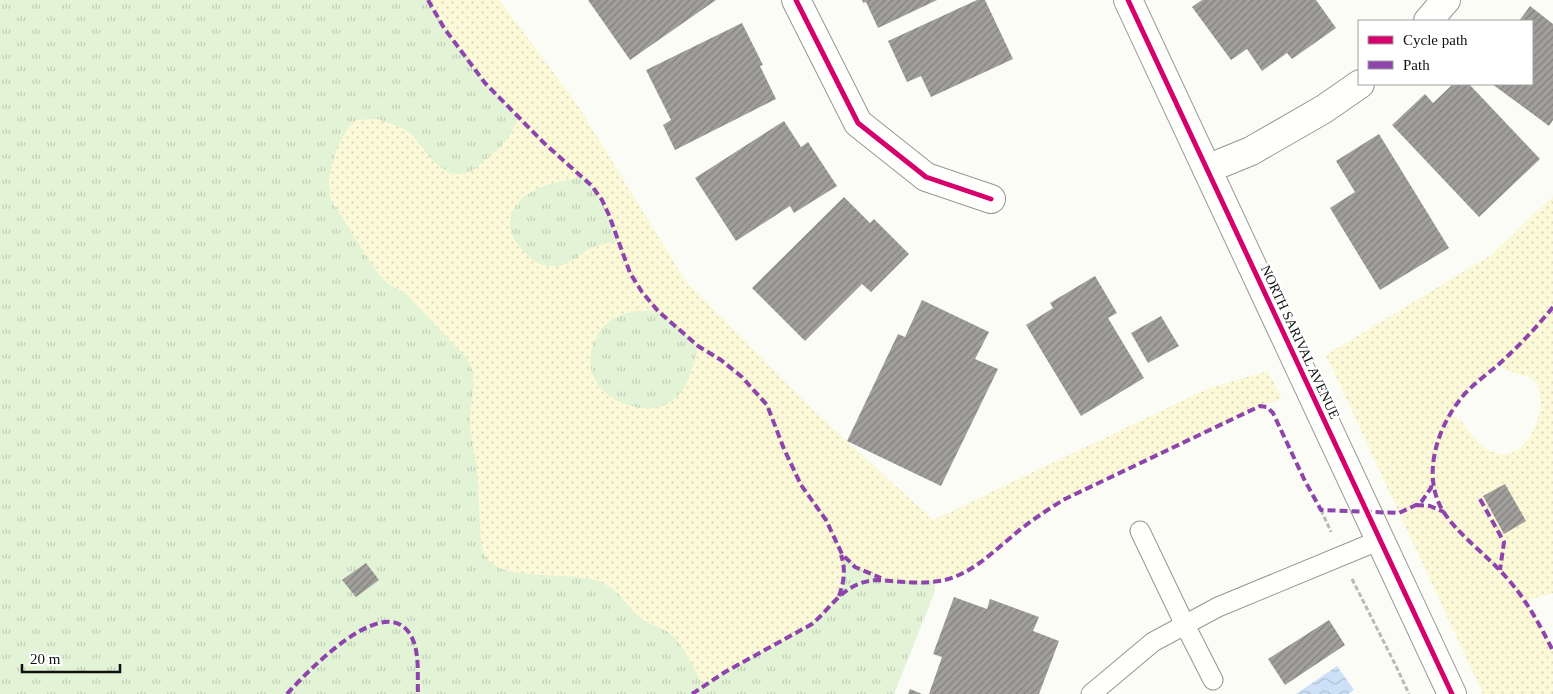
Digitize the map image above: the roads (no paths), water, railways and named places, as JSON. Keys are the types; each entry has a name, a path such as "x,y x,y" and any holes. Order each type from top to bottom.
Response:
{"street":[{"path":"796,0 858,123 926,177 990,199"},
{"name":"NORTH SARIVAL AVENUE","path":"1128,0 1452,694"},
{"path":"1429,20 1446,0"},
{"path":"1207,169 1251,151 1324,109 1359,85"}],"lane":[{"path":"1140,532 1213,680"},
{"path":"1091,694 1153,642 1218,607 1380,540"}],"water":[{"path":"1337,666 1354,690 1348,694 1296,694"}]}
